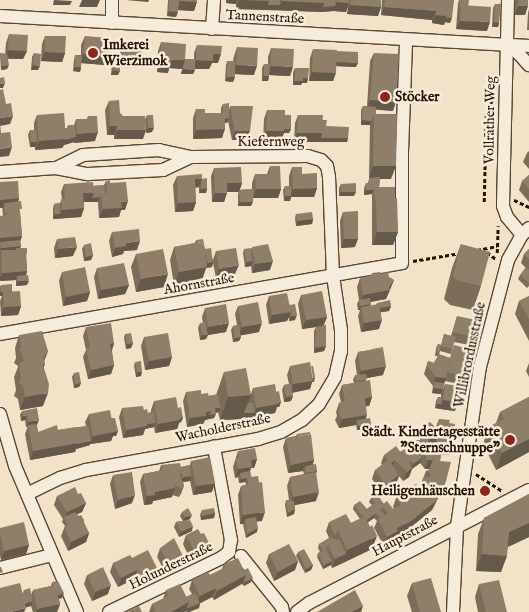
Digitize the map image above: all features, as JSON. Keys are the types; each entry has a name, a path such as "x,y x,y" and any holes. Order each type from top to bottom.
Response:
{"street":[{"path":"112,0 112,23"},
{"path":"212,29 214,0"},
{"name":"Vollrather Weg","path":"503,206 508,0"},
{"name":"Tannenstraße","path":"0,16 406,41 529,46"},
{"path":"402,263 402,161 406,41"},
{"path":"507,45 529,65"},
{"name":"Kiefernweg","path":"56,168 86,155 159,150 191,158 308,156 322,161 327,168 329,177 333,276"},
{"name":"Kiefernweg","path":"0,172 56,168 88,174 163,170 191,158"},
{"path":"503,206 507,217 525,231"},
{"name":"Willibrordusstraße","path":"454,612 457,526 480,367 510,255 525,231"},
{"name":"Ahornstraße","path":"0,334 402,263"},
{"name":"Wacholderstraße","path":"27,494 60,478 86,470 214,447 281,432 307,416 323,398 335,377 341,352 341,330 333,276"},
{"path":"0,414 12,458 78,612"},
{"name":"Holunderstraße","path":"109,612 229,552 231,540 214,447"},
{"name":"Hauptstraße","path":"297,612 457,526 529,490"},
{"path":"0,568 52,555"},
{"path":"241,556 282,607 282,612"}],"path":[{"path":"484,202 486,116 494,93 506,80"},
{"path":"502,280 497,260 497,246 498,215 503,206"},
{"path":"473,250 497,246"},
{"path":"482,249 497,260"},
{"path":"402,263 464,252"},
{"path":"466,461 481,479 517,496"}],"building":[{"path":"169,0 179,0 178,12 169,11"},
{"path":"197,0 197,2 180,1"},
{"path":"269,0 280,0 280,5 268,5"},
{"path":"282,0 325,0 324,3"},
{"path":"325,0 336,0 335,6 323,7"},
{"path":"337,0 349,0 349,3 337,2"},
{"path":"351,0 381,0 381,7 350,5"},
{"path":"385,0 449,0 447,16 435,15 436,11 384,7"},
{"path":"449,0 454,0 452,18 446,18"},
{"path":"460,0 469,0 468,5 461,5 459,9"},
{"path":"519,0 528,0 528,6 518,6"},
{"path":"495,4 501,4 499,23 494,22"},
{"path":"461,5 491,7 490,22 460,21"},
{"path":"9,34 28,35 27,51 8,50"},
{"path":"45,36 66,36 65,53 45,52"},
{"path":"85,36 109,38 108,56 83,54"},
{"path":"123,40 142,43 141,59 122,58"},
{"path":"161,42 186,44 185,60 171,60 171,64 160,64"},
{"path":"197,45 222,46 221,54 213,54 213,61 196,60"},
{"path":"237,47 258,48 257,66 236,65"},
{"path":"271,48 294,49 293,67 271,66"},
{"path":"313,49 337,50 336,73 312,72"},
{"path":"336,51 358,52 358,63 336,62"},
{"path":"0,53 7,54 9,65 2,66"},
{"path":"34,53 41,54 40,66 33,65"},
{"path":"374,53 399,54 396,102 370,100"},
{"path":"75,55 82,56 81,67 75,67"},
{"path":"113,57 120,58 120,71 113,70"},
{"path":"185,59 195,59 195,70 183,69"},
{"path":"227,61 235,61 235,77 227,77"},
{"path":"264,64 270,64 269,76 264,76"},
{"path":"295,68 309,68 308,78 303,78 303,81 295,81"},
{"path":"4,77 5,83 0,84 0,78"},
{"path":"3,89 6,104 11,103 13,116 0,118 0,90"},
{"path":"119,100 120,113 123,116 145,116 146,130 117,130 117,126 110,126 109,101"},
{"path":"229,103 229,118 225,119 223,104"},
{"path":"230,106 253,106 250,131 235,131"},
{"path":"363,106 376,107 376,114 374,114 371,121 362,120"},
{"path":"196,109 205,109 205,113 225,113 225,129 196,130"},
{"path":"267,110 285,110 284,131 266,131"},
{"path":"64,113 66,139 39,141 37,115"},
{"path":"374,114 397,114 396,166 373,166"},
{"path":"147,115 153,115 154,128 148,128"},
{"path":"285,115 291,115 291,129 284,129"},
{"path":"298,115 323,115 322,133 297,133"},
{"path":"88,116 97,116 98,132 77,134 76,119 88,119"},
{"path":"323,120 327,120 326,126 349,127 348,138 321,138"},
{"path":"0,121 1,133 10,132 12,147 0,149"},
{"path":"68,125 75,125 76,137 65,140 65,128 69,128"},
{"path":"30,130 36,130 37,142 31,142"},
{"path":"270,166 280,166 281,189 256,189 255,174 270,174"},
{"path":"241,167 242,183 227,183 227,193 215,193 214,168"},
{"path":"292,167 302,167 302,174 317,173 317,188 293,189"},
{"path":"202,174 202,179 195,179 196,202 178,203 177,176"},
{"path":"529,175 529,189 522,181"},
{"path":"380,177 379,187 374,187 373,190 366,190 366,183 369,183 369,178"},
{"path":"207,178 207,188 201,189 201,179"},
{"path":"110,180 110,183 126,182 128,201 121,202 122,208 103,209 101,193 107,193 106,181"},
{"path":"18,181 19,198 0,200 0,182"},
{"path":"93,182 94,193 83,193 84,208 62,210 61,199 65,199 64,184"},
{"path":"356,183 356,192 341,192 341,184"},
{"path":"104,185 105,193 101,193 100,197 92,198 94,193 93,186"},
{"path":"285,186 291,186 291,196 285,196"},
{"path":"374,187 395,187 395,198 376,199 375,203"},
{"path":"254,189 253,202 240,202 239,190"},
{"path":"397,198 398,232 377,232 376,199"},
{"path":"21,201 22,209 7,212 5,215 4,203"},
{"path":"60,203 60,214 55,214 54,204"},
{"path":"20,211 22,236 0,238 0,216 7,215 7,212"},
{"path":"358,211 358,239 344,239 343,212"},
{"path":"312,212 313,219 297,221 296,214"},
{"path":"139,229 140,241 126,243 126,246 115,248 112,232"},
{"path":"75,237 77,247 58,249 57,239"},
{"path":"203,239 205,249 211,248 213,262 207,263 202,242 197,242 196,240"},
{"path":"20,240 21,246 1,248 0,242"},
{"path":"202,242 207,267 179,272 174,247"},
{"path":"91,243 93,255 86,257 84,245"},
{"path":"268,244 273,261 255,264 252,247"},
{"path":"461,244 490,252 481,286 459,281 453,276"},
{"path":"16,248 27,248 27,253 26,250 16,250"},
{"path":"236,248 239,265 219,269 216,251"},
{"path":"251,248 252,261 246,262 244,249"},
{"path":"163,249 168,274 141,279 136,254"},
{"path":"529,249 529,259 524,254"},
{"path":"1,250 26,250 27,271 2,273"},
{"path":"124,263 129,285 101,290 97,268"},
{"path":"85,267 90,292 66,297 62,272"},
{"path":"526,267 529,270 529,283 520,275"},
{"path":"380,272 380,274 388,272 389,277 394,280 389,287 390,290 363,295 360,278"},
{"path":"28,275 29,281 18,281 17,276"},
{"path":"12,284 12,291 1,292 1,285"},
{"path":"20,291 21,306 4,307 3,292"},
{"path":"322,291 327,317 306,320 301,295"},
{"path":"287,293 291,312 272,315 269,296"},
{"path":"529,296 529,319 519,301"},
{"path":"370,298 371,304 360,306 359,300"},
{"path":"390,300 391,306 380,308 379,304 377,304 377,303"},
{"path":"258,302 262,323 242,327 238,306"},
{"path":"226,304 229,323 208,327 205,308"},
{"path":"295,304 297,315 291,316 290,305"},
{"path":"379,304 382,320 364,323 361,307"},
{"path":"457,316 476,320 472,337 453,332"},
{"path":"205,322 208,335 202,335 200,323"},
{"path":"111,323 114,343 110,344 114,365 91,370 86,348 90,348 86,327"},
{"path":"239,325 241,337 235,338 233,326"},
{"path":"326,325 326,346 315,348 316,327"},
{"path":"42,331 48,351 44,357 45,364 43,365 49,384 48,393 25,397 23,386 19,383 21,379 19,364 24,361 19,350 21,347 19,335"},
{"path":"131,333 133,343 127,344 125,334"},
{"path":"168,333 172,357 149,361 144,337"},
{"path":"444,334 456,337 452,349 441,346"},
{"path":"438,344 441,345 440,352 436,351"},
{"path":"454,345 469,349 462,376 447,372 446,378 436,377 427,365 428,361 443,366 442,370 447,371"},
{"path":"383,348 386,366 361,371 358,352"},
{"path":"439,354 450,358 447,371 442,370 443,366 434,363"},
{"path":"141,361 142,372 137,372 135,362"},
{"path":"310,362 313,381 293,384 290,366"},
{"path":"311,366 313,366 315,377 313,378"},
{"path":"246,368 251,395 228,397 224,372"},
{"path":"79,372 81,383 75,384 74,373"},
{"path":"366,374 367,379 356,381 355,375"},
{"path":"370,380 372,397 365,398 367,415 342,419 338,411 340,410 339,403 345,401 342,385"},
{"path":"434,382 444,383 443,389 434,388"},
{"path":"275,384 278,404 256,408 253,388"},
{"path":"291,384 293,396 286,397 284,385"},
{"path":"445,384 460,386 458,402 443,400"},
{"path":"201,390 201,394 208,393 211,411 206,412 206,416 190,418 186,392"},
{"path":"279,391 281,402 278,403 276,392"},
{"path":"218,394 220,408 215,408 216,414 209,415 211,411 208,396"},
{"path":"176,397 180,420 158,424 154,401"},
{"path":"438,397 442,397 441,404 437,404"},
{"path":"529,397 529,439 502,453 489,427 504,419 500,412"},
{"path":"248,403 253,403 255,413 244,413"},
{"path":"143,406 147,426 126,430 122,408"},
{"path":"181,407 183,418 180,418 178,408"},
{"path":"37,408 39,420 28,422 27,416 23,416 22,411"},
{"path":"147,409 148,413 154,412 155,423 146,424 144,410"},
{"path":"110,410 114,432 93,436 89,414"},
{"path":"112,418 115,418 118,431 114,432"},
{"path":"370,418 371,424 358,426 357,420"},
{"path":"439,419 450,420 449,423 455,424 453,447 436,445 437,437 430,437 430,433 438,433"},
{"path":"430,422 434,426 426,432 422,428"},
{"path":"36,424 38,432 57,425 58,430 76,427 78,443 33,451 28,425"},
{"path":"88,426 91,441 77,444 76,428"},
{"path":"310,432 310,434 298,436 297,434"},
{"path":"311,434 314,460 291,465 286,438"},
{"path":"421,436 429,437 428,445 422,444"},
{"path":"416,440 422,440 422,444 430,445 429,450 441,452 440,461 451,462 446,481 436,501 410,522 397,528 398,531 387,537 378,519 388,514 382,505 387,501 393,509 401,505 396,498 416,484 421,491 426,487 431,474 426,471 429,470 433,460 428,460 416,443"},
{"path":"412,444 422,458 413,464 411,461 408,463 400,452"},
{"path":"396,446 412,468 407,472 395,460 391,463 399,475 386,485 375,470 388,460 384,455"},
{"path":"255,448 257,459 251,460 252,467 238,469 236,458 239,458 238,451"},
{"path":"210,457 215,483 196,486 191,461"},
{"path":"180,463 182,474 180,474 184,486 182,488 174,486 175,488 155,492 155,495 147,496 143,474 162,470 161,465"},
{"path":"316,464 317,471 306,473 305,466"},
{"path":"190,465 191,476 181,478 181,467"},
{"path":"250,471 251,477 258,476 259,483 248,485 247,478 241,479 240,473"},
{"path":"132,472 135,495 118,500 113,475"},
{"path":"316,472 319,492 293,497 290,477"},
{"path":"425,476 430,478 427,484 422,482"},
{"path":"262,482 265,512 243,515 241,486"},
{"path":"75,487 78,494 81,493 86,503 67,512 57,496"},
{"path":"377,494 384,504 380,510 385,516 381,518 376,513 367,520 354,505 360,501 367,509 375,503 371,498"},
{"path":"529,494 529,523 509,532 507,556 482,554 484,518"},
{"path":"286,500 294,501 295,509 288,513"},
{"path":"188,508 192,515 185,517 182,512"},
{"path":"214,508 215,513 202,516 202,510"},
{"path":"75,512 78,516 81,515 84,520 82,518 68,525 64,517"},
{"path":"346,514 351,523 338,530 335,535 329,522"},
{"path":"365,516 377,536 347,550 338,530"},
{"path":"256,517 258,528 247,534 245,519"},
{"path":"82,518 89,533 71,542 64,527"},
{"path":"190,520 193,526 181,532 176,522"},
{"path":"24,522 29,545 4,551 0,528"},
{"path":"198,529 201,534 204,533 209,543 194,551 186,535"},
{"path":"174,538 183,556 168,563 160,548"},
{"path":"331,538 336,541 328,545 326,549 332,561 324,565 318,553 323,551 319,544"},
{"path":"339,539 346,554 335,559 328,545"},
{"path":"289,544 298,561 278,572 269,554"},
{"path":"304,549 313,565 306,569 298,552"},
{"path":"148,550 157,568 140,576 137,570 121,578 113,563 130,555 132,558"},
{"path":"238,558 246,575 217,591 216,588 200,596 192,580 208,572 210,575 225,568 224,564"},
{"path":"103,567 111,585 95,592 87,575"},
{"path":"248,568 253,578 245,582 246,575 244,570"},
{"path":"431,578 441,612 420,612 412,583"},
{"path":"499,580 507,612 486,612 479,584"},
{"path":"58,581 64,593 58,595 52,582"},
{"path":"20,583 26,608 10,612 0,612 0,588"},
{"path":"180,584 189,602 171,612 156,612 152,604 168,596 166,590"},
{"path":"55,585 60,604 37,609 33,590"},
{"path":"30,588 33,601 25,604 22,593"},
{"path":"355,590 363,606 350,612 317,612"},
{"path":"195,593 200,603 188,608 189,602 186,597"},
{"path":"139,606 142,612 127,612"}],"place":[{"name":"Imkerei Wierzimok","path":"93,53"},
{"name":"Stöcker","path":"385,97"},
{"name":"Städt. Kindertagesstätte \"Sternschnuppe\"","path":"510,440"},
{"name":"Heiligenhäuschen","path":"485,491"}]}
